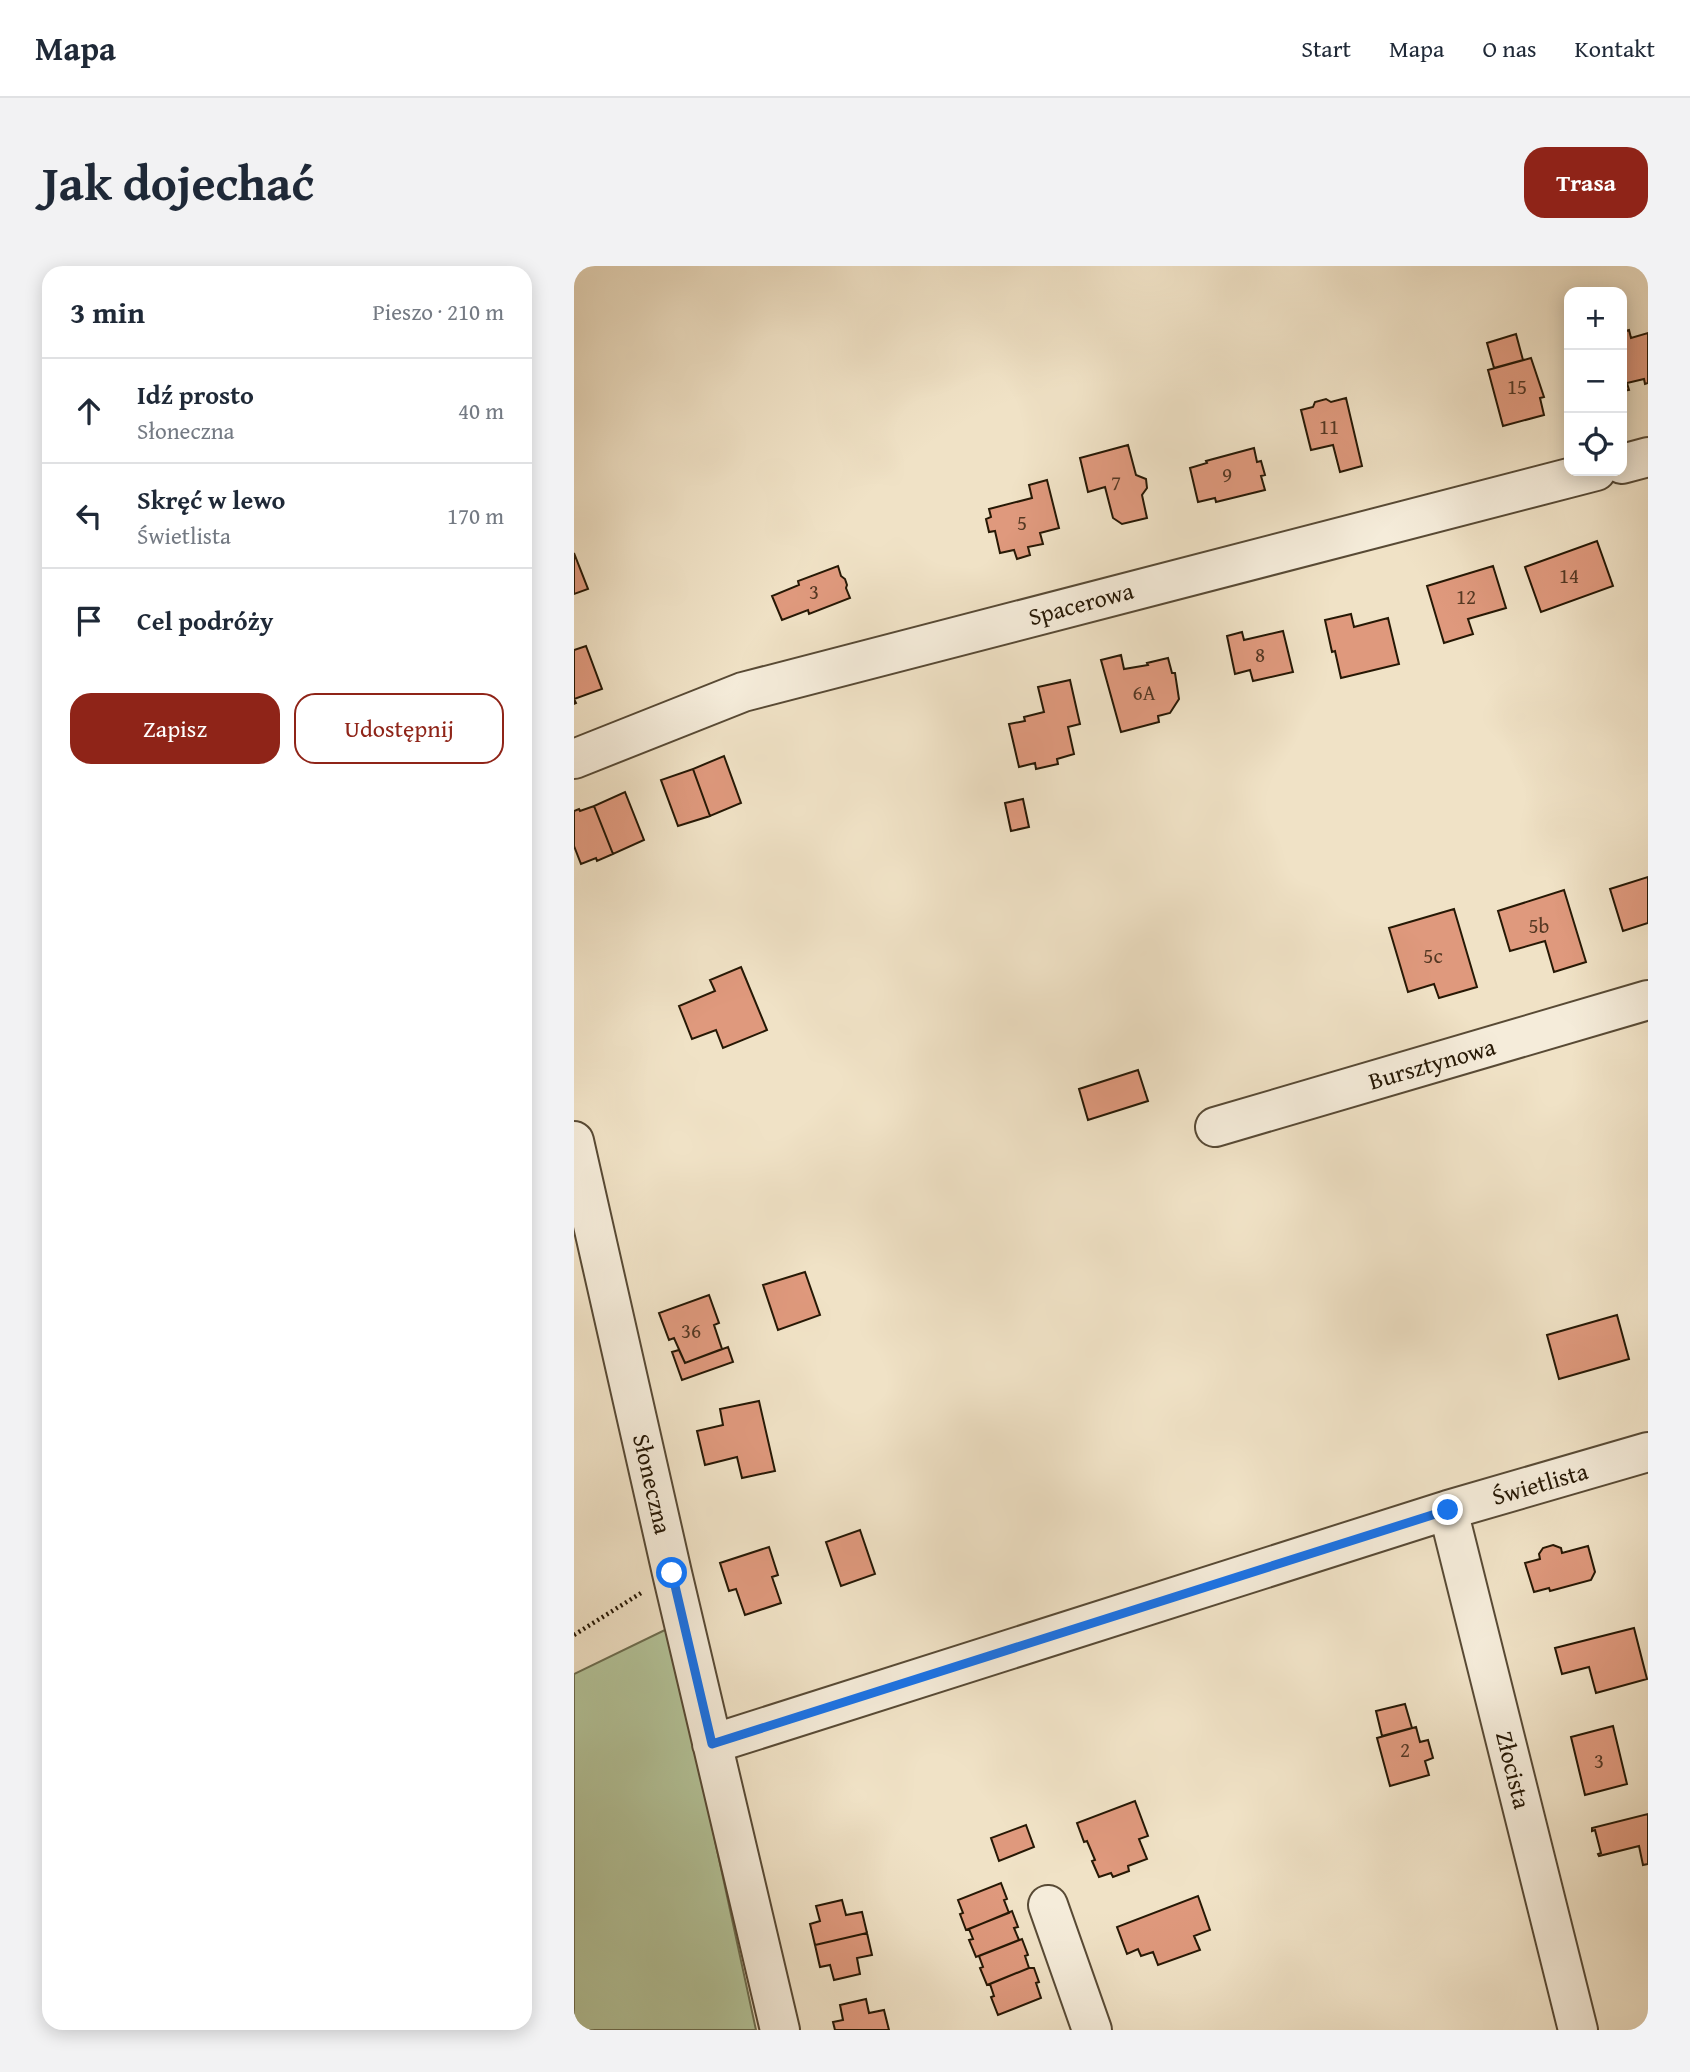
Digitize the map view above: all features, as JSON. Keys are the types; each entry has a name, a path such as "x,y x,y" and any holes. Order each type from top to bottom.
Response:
{"street":[{"path":"1627,463 1648,457"},
{"name":"Spacerowa","path":"574,759 743,692 1577,476"},
{"name":"Bursztynowa","path":"1215,1127 1648,1000"},
{"name":"Słoneczna","path":"574,1141 780,2030"},
{"name":"Świetlista","path":"712,1744 1448,1510 1648,1452"},
{"name":"Złocista","path":"1448,1510 1578,2030"},
{"path":"1048,1905 1082,2027"}],"path":[{"path":"574,1635 672,1573"}],"green space":[{"path":"669,1628 756,2030 574,2030 574,1674"}],"building":[{"path":"1627,331 1631,338 1648,333 1648,383 1645,384 1644,379 1627,383"},
{"path":"1516,334 1523,360 1494,368 1487,343"},
{"path":"1531,358 1544,397 1540,398 1544,415 1503,426 1488,370"},
{"path":"1346,398 1362,466 1340,472 1333,445 1311,450 1301,410 1326,399 1331,402"},
{"path":"1128,445 1136,475 1146,479 1147,488 1142,495 1147,518 1122,524 1113,518 1105,487 1088,492 1080,458"},
{"path":"1254,448 1257,462 1261,461 1265,475 1261,476 1265,490 1216,502 1215,498 1198,502 1190,468"},
{"path":"1047,480 1059,528 1040,533 1043,544 1028,547 1030,555 1017,559 1014,550 1000,553 995,531 989,532 986,519 991,517 989,509 1032,498 1029,485"},
{"path":"1597,541 1613,586 1541,612 1525,567"},
{"path":"574,553 588,589 574,594"},
{"path":"838,566 850,598 809,614 808,610 782,620 772,596 799,585 798,581"},
{"path":"1493,566 1506,608 1468,619 1473,634 1444,643 1427,586"},
{"path":"1351,614 1354,627 1388,618 1399,664 1341,678 1325,620"},
{"path":"1283,631 1293,672 1253,681 1250,670 1235,674 1227,636 1242,632 1244,640"},
{"path":"586,646 602,689 574,699 574,650"},
{"path":"1121,655 1124,669 1168,658 1172,673 1175,673 1179,699 1170,713 1158,716 1159,722 1121,732 1101,660"},
{"path":"1070,680 1080,724 1068,727 1074,754 1057,759 1058,764 1036,769 1035,763 1019,767 1009,724 1025,721 1024,717 1044,712 1038,687"},
{"path":"724,756 741,803 710,816 693,769"},
{"path":"693,769 710,816 678,826 661,780"},
{"path":"625,792 644,840 613,854 594,806"},
{"path":"1023,799 1029,827 1011,831 1005,803"},
{"path":"594,806 613,854 581,864 574,846 574,811"},
{"path":"1648,877 1648,923 1623,931 1610,889"},
{"path":"1564,890 1586,962 1554,972 1545,941 1510,951 1498,911"},
{"path":"1454,909 1477,987 1439,998 1434,984 1408,992 1389,928"},
{"path":"741,967 767,1030 723,1048 716,1030 692,1039 679,1006 715,991 710,980"},
{"path":"1138,1070 1148,1101 1088,1120 1079,1089"},
{"path":"805,1272 820,1315 778,1330 763,1285"},
{"path":"709,1295 719,1323 714,1325 722,1349 685,1363 674,1338 669,1340 659,1313"},
{"path":"1617,1315 1629,1359 1559,1379 1547,1335"},
{"path":"728,1347 733,1362 682,1380 672,1352 679,1350 685,1363"},
{"path":"759,1401 775,1471 742,1478 737,1457 705,1465 697,1431 723,1425 720,1409"},
{"path":"860,1530 875,1574 841,1586 826,1542"},
{"path":"1553,1545 1561,1548 1562,1553 1588,1546 1595,1572 1591,1580 1550,1591 1549,1588 1534,1592 1525,1563 1540,1559 1539,1554 1543,1548"},
{"path":"769,1547 778,1575 772,1577 781,1603 745,1615 736,1589 729,1591 720,1563"},
{"path":"1634,1628 1647,1679 1596,1693 1589,1667 1562,1674 1555,1648"},
{"path":"1405,1704 1412,1728 1382,1736 1376,1711"},
{"path":"1613,1726 1627,1784 1585,1795 1571,1737"},
{"path":"1416,1727 1420,1742 1428,1740 1433,1758 1425,1761 1429,1775 1390,1786 1377,1738"},
{"path":"1135,1801 1148,1836 1139,1839 1147,1859 1128,1866 1129,1871 1113,1877 1111,1873 1099,1877 1092,1861 1095,1860 1077,1823"},
{"path":"1648,1814 1648,1864 1643,1865 1639,1846 1599,1856 1601,1853 1595,1830 1592,1831 1592,1828"},
{"path":"1026,1825 1034,1847 999,1861 991,1838"},
{"path":"1001,1883 1009,1913 966,1930 958,1900"},
{"path":"1198,1896 1210,1930 1194,1936 1200,1950 1158,1965 1153,1952 1141,1956 1138,1949 1127,1954 1117,1927"},
{"path":"842,1900 846,1915 862,1912 867,1933 815,1945 810,1924 820,1921 816,1906"},
{"path":"1012,1911 1019,1940 976,1957 969,1940 973,1939 969,1929"},
{"path":"867,1933 872,1955 857,1958 860,1974 834,1980 830,1965 820,1967 815,1945"},
{"path":"1022,1939 1029,1968 987,1985 980,1968 983,1967 979,1956"},
{"path":"1034,1968 1041,1998 998,2015 991,1997 994,1996 990,1984"},
{"path":"866,1999 869,2013 884,2010 889,2030 835,2030 833,2022 843,2020 840,2005"}],"route":[{"path":"672,1573 712,1744 1448,1510"}]}
